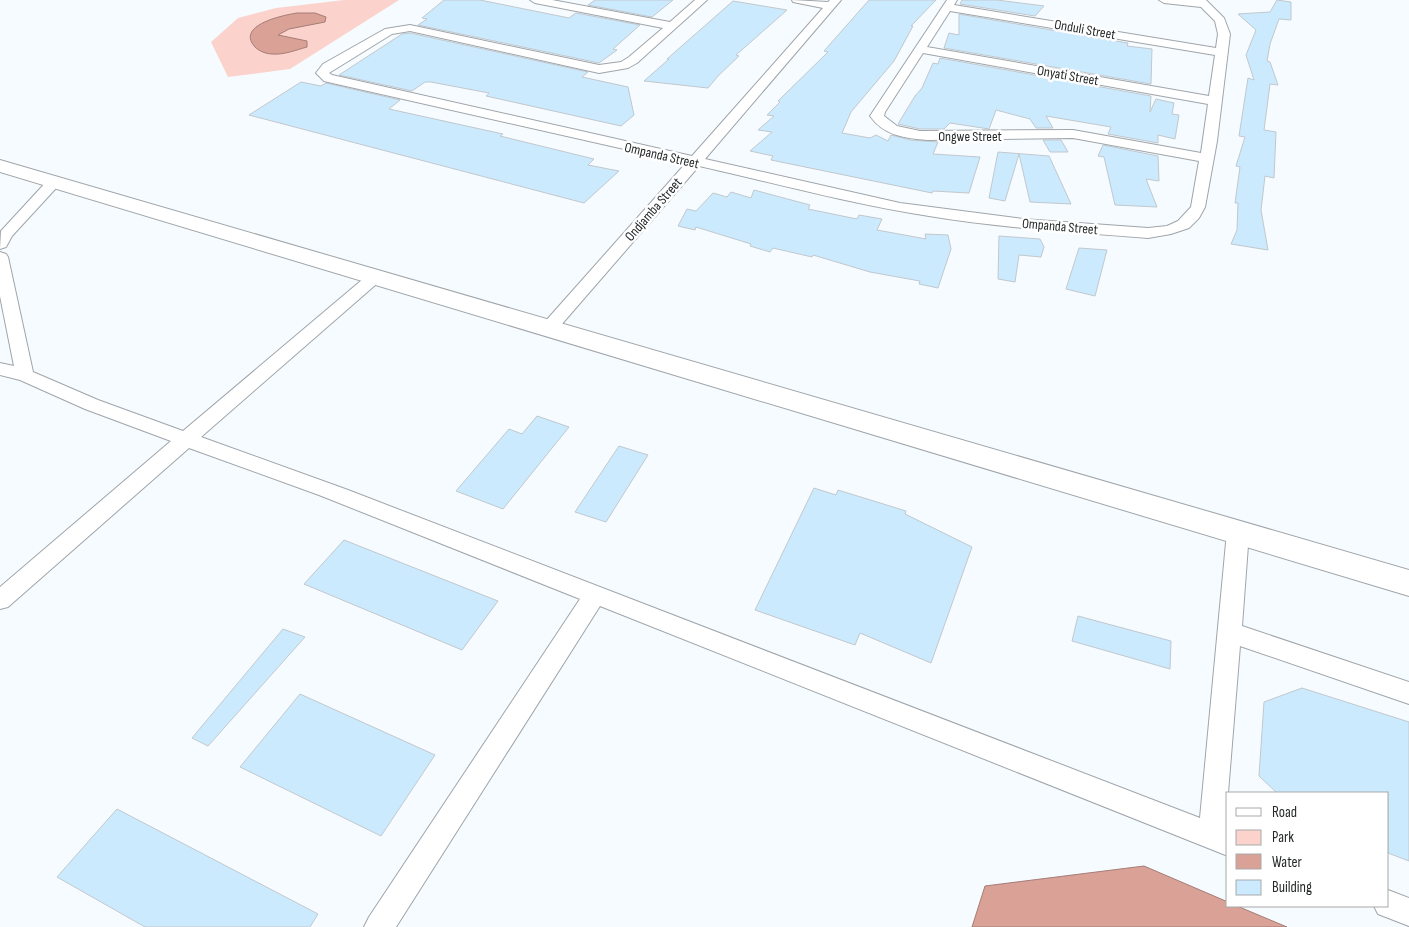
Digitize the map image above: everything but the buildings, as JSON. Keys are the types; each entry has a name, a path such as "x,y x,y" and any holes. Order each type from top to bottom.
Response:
{"main road":[{"path":"0,166 1409,583"}],"street":[{"path":"535,0 672,26"},
{"name":"Ompanda Street","path":"702,0 632,60 613,68 599,69 410,28 389,31 326,67 322,73 328,78 694,162 930,212 1050,225 1148,233 1162,232 1182,226 1195,215 1207,158 1224,34 1222,23 1202,2"},
{"path":"797,0 834,3"},
{"path":"1164,0 1202,2"},
{"name":"Ondjamba Street","path":"549,328 834,3"},
{"name":"Onduli Street","path":"950,3 1221,52"},
{"name":"Ongwe Street","path":"950,3 878,112 877,116 884,126 927,136 1073,134 1207,158"},
{"name":"Onyati Street","path":"921,49 1215,101"},
{"path":"0,244 6,234 53,183"},
{"path":"0,256 25,376"},
{"path":"0,600 375,277"},
{"path":"0,369 25,376 88,404 184,440 305,482 1220,839 1229,632 1238,532"},
{"path":"379,927 594,596"},
{"path":"1229,632 1409,693"},
{"path":"1389,904 1409,912"}],"green space":[{"path":"344,0 399,0 290,69 228,77 211,42 238,18 276,8"}],"water":[{"path":"297,13 315,13 326,17 325,22 289,29 278,35 307,41 307,47 290,52 270,54 255,47 251,39 251,33 256,27 264,22"},
{"path":"1144,866 1226,901 1226,907 1239,907 1287,927 972,927 985,886"}]}
